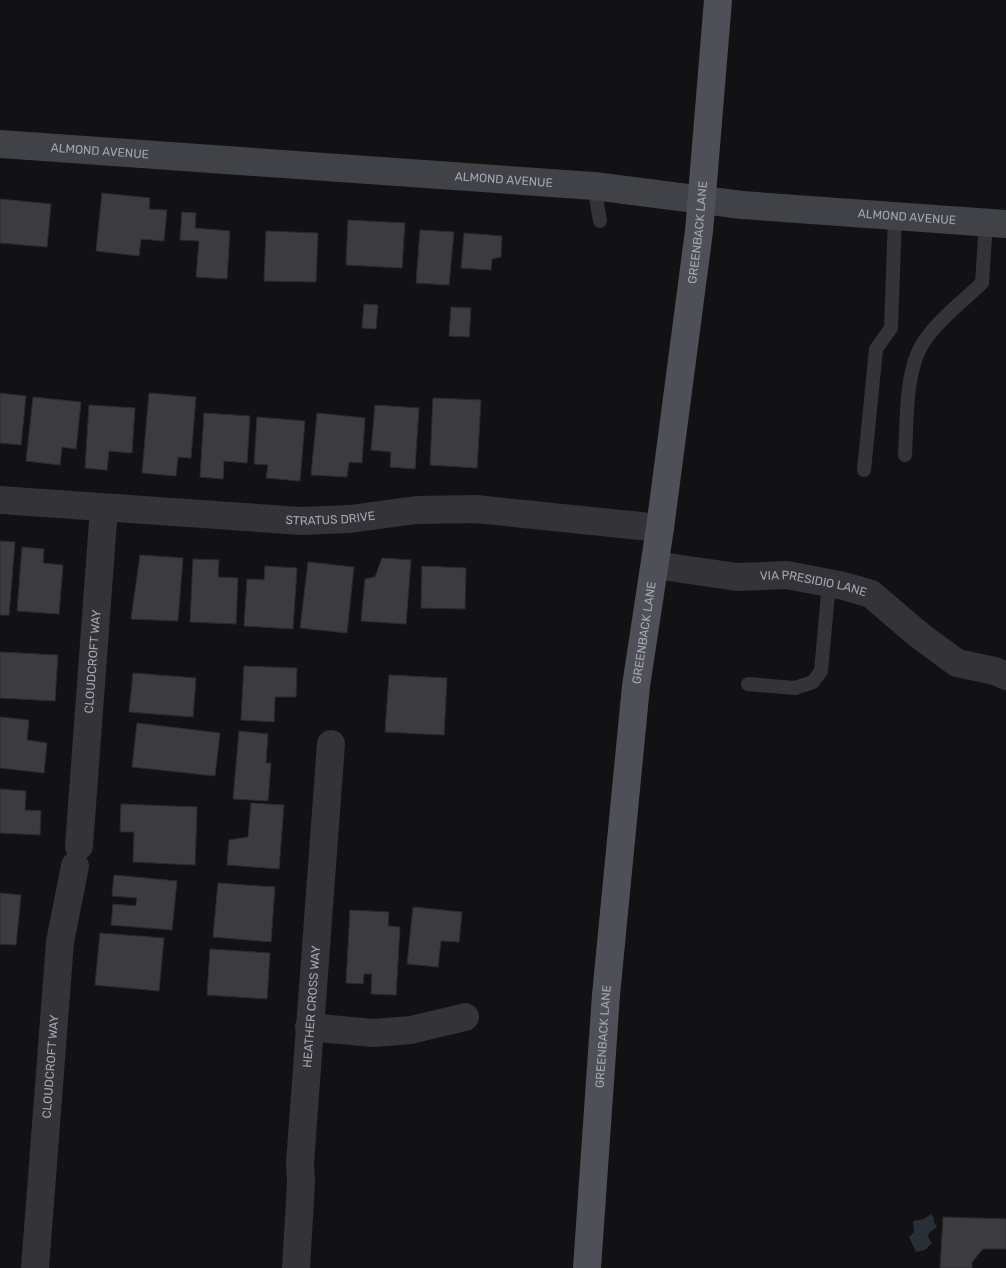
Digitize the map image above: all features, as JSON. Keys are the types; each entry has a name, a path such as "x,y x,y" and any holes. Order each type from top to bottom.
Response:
{"main road":[{"name":"GREENBACK LANE","path":"587,1268 606,996 636,686 685,347 702,200 718,0"}],"street":[{"name":"ALMOND AVENUE","path":"0,144 594,186 742,205 996,223"},
{"name":"STRATUS DRIVE","path":"0,500 302,521 350,519 416,510 476,509 660,528"},
{"name":"CLOUDCROFT WAY","path":"35,1268 60,942 77,856 104,508"},
{"name":"VIA PRESIDIO LANE","path":"655,565 737,577 787,575 829,583 870,594 919,635 957,663 995,671 1006,676"},
{"name":"HEATHER CROSS WAY","path":"296,1268 301,1184 300,1163 309,1027 331,744"},
{"path":"309,1027 373,1033 410,1030 465,1017"}],"lane":[{"path":"594,186 600,221"},
{"path":"864,470 876,350 891,328 895,216"},
{"path":"905,455 911,370 922,344 937,326 982,283 996,223"},
{"path":"748,684 795,688 813,682 822,670 829,583"}],"shaded area":[{"path":"931,1214 937,1227 929,1233 928,1237 932,1243 925,1250 916,1252 909,1237 914,1232 913,1221 924,1219"}],"building":[{"path":"102,193 150,198 149,209 167,210 164,241 141,239 139,256 96,251"},
{"path":"0,199 51,204 47,247 0,243"},
{"path":"182,212 196,213 195,228 230,231 227,279 196,277 199,241 180,240"},
{"path":"348,220 405,223 402,268 346,265"},
{"path":"420,230 454,232 449,285 416,283"},
{"path":"266,231 318,233 316,282 264,281"},
{"path":"464,233 502,236 501,257 492,259 491,270 461,268"},
{"path":"364,304 378,305 376,329 362,328"},
{"path":"451,307 471,308 469,337 449,336"},
{"path":"0,393 26,396 21,445 0,443"},
{"path":"149,393 196,397 191,458 178,457 176,476 142,473"},
{"path":"33,397 81,402 76,449 62,447 60,465 26,461"},
{"path":"433,398 481,400 477,468 430,465"},
{"path":"89,405 135,408 132,453 109,451 107,470 85,468"},
{"path":"375,405 419,408 415,469 390,467 391,452 371,450"},
{"path":"204,413 250,416 247,463 224,461 223,479 200,477"},
{"path":"317,413 365,418 362,463 349,462 347,477 311,475"},
{"path":"257,417 305,421 300,481 266,478 268,465 254,464"},
{"path":"0,541 15,542 9,615 0,615"},
{"path":"22,547 44,549 43,563 63,565 59,614 17,611"},
{"path":"140,555 183,558 178,621 131,619"},
{"path":"382,558 411,560 406,624 361,621 365,579 375,577"},
{"path":"193,559 219,560 218,577 238,578 236,624 190,622"},
{"path":"308,562 354,567 347,633 300,628"},
{"path":"265,566 297,568 293,629 244,626 247,579 264,580"},
{"path":"422,566 466,568 465,609 421,608"},
{"path":"0,652 58,655 55,701 0,698"},
{"path":"244,666 297,668 296,697 275,697 274,722 241,720"},
{"path":"133,673 196,678 193,717 129,712"},
{"path":"389,675 447,678 444,735 385,732"},
{"path":"0,717 29,720 27,740 47,743 44,773 0,768"},
{"path":"137,723 220,733 215,776 132,767"},
{"path":"239,731 268,734 266,763 271,763 268,801 233,799"},
{"path":"0,789 26,791 25,810 41,811 40,835 0,833"},
{"path":"251,803 284,805 279,869 227,865 229,840 248,837"},
{"path":"121,804 197,807 195,865 133,862 134,832 120,832"},
{"path":"114,875 177,881 172,930 111,925 113,904 136,906 137,898 112,896"},
{"path":"218,883 275,887 271,942 213,937"},
{"path":"0,893 21,895 16,945 0,944"},
{"path":"413,907 462,912 459,942 441,941 438,967 407,964"},
{"path":"350,910 389,912 388,926 400,927 396,995 371,994 372,974 364,974 363,984 346,983"},
{"path":"100,933 164,938 159,991 95,985"},
{"path":"210,949 270,953 267,999 207,995"},
{"path":"943,1217 1006,1219 1006,1249 983,1249 972,1262 972,1268 940,1268"}]}
